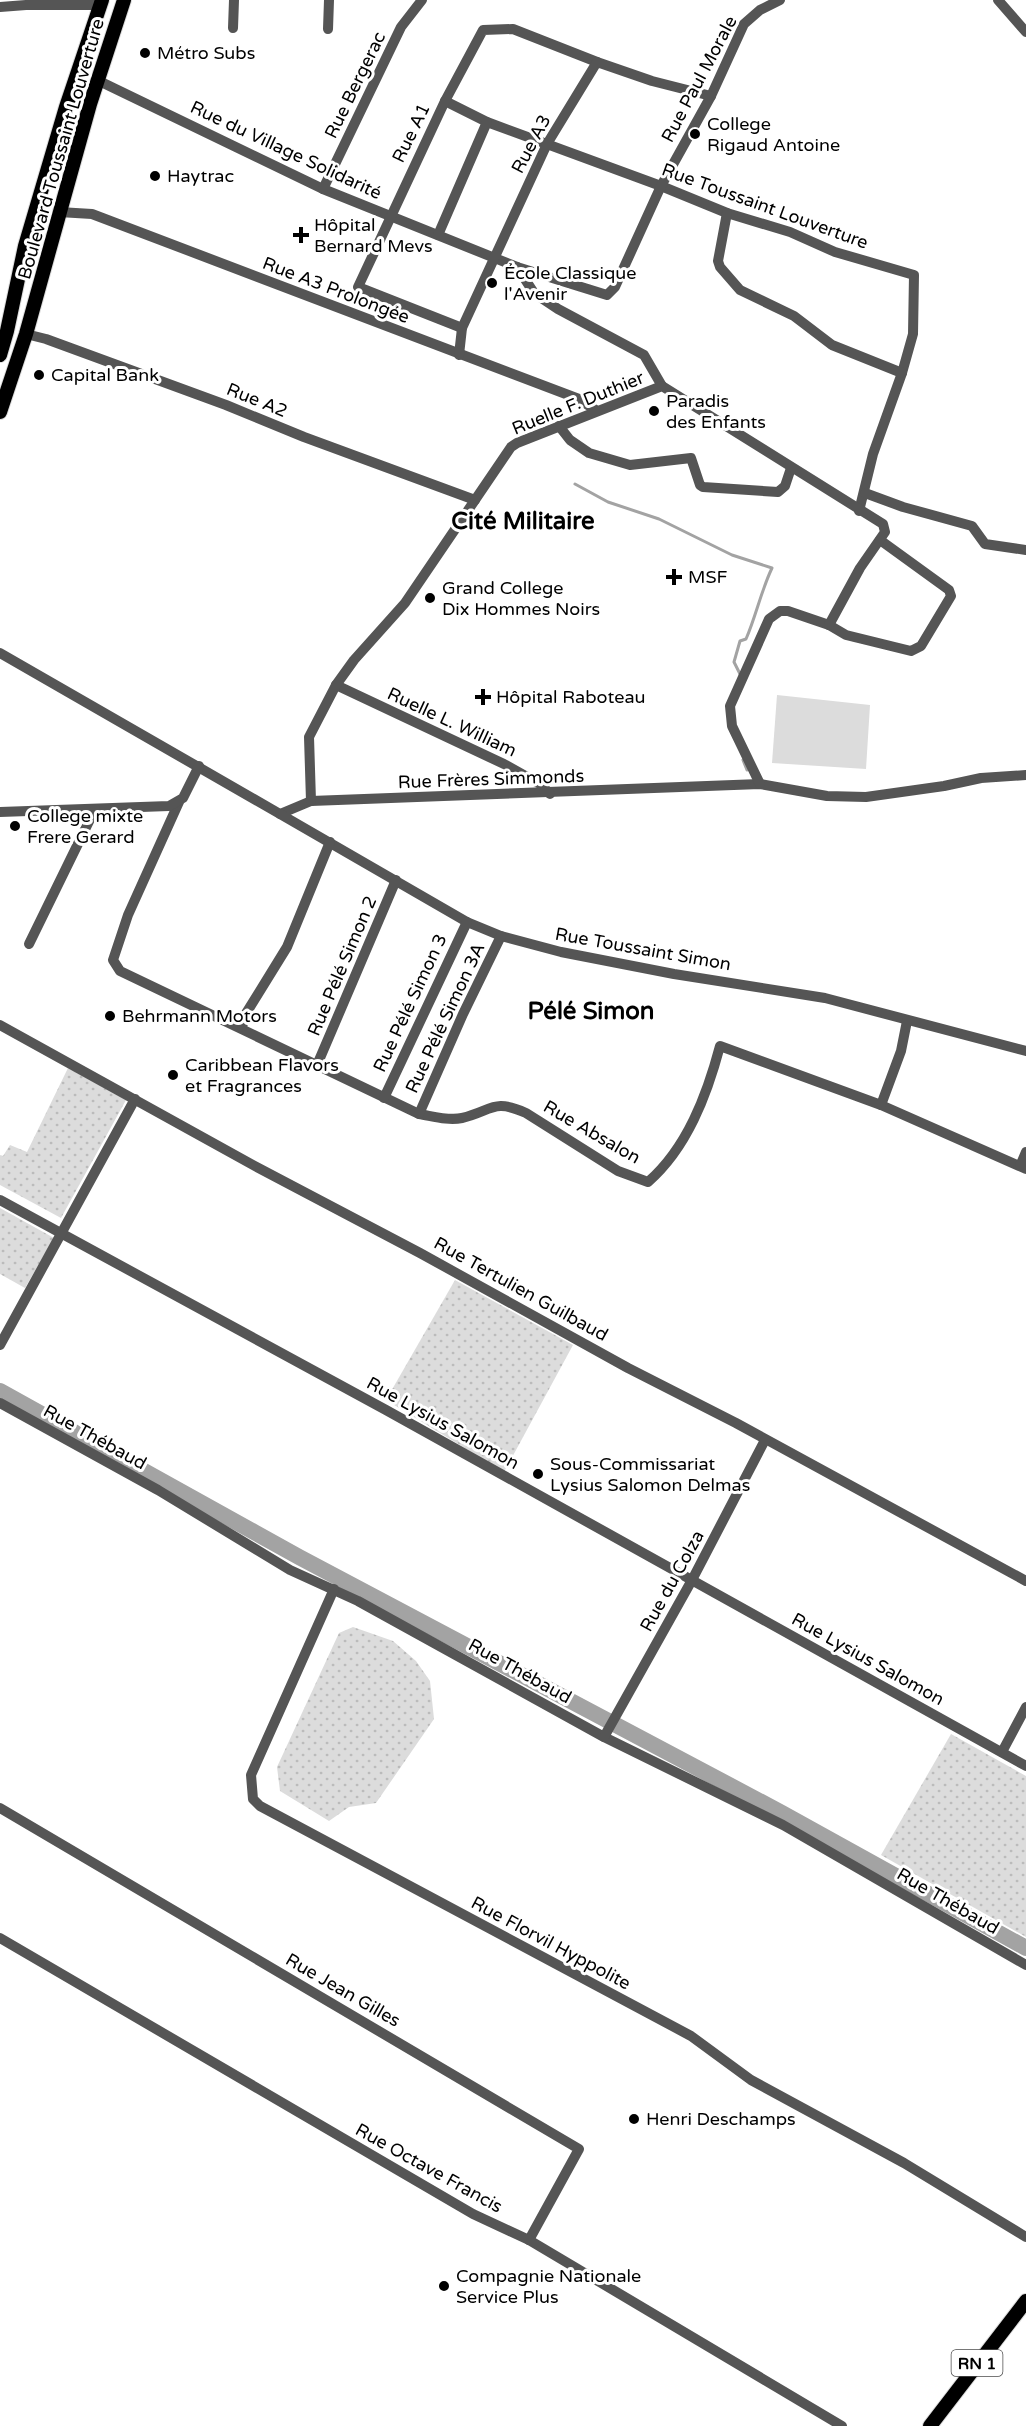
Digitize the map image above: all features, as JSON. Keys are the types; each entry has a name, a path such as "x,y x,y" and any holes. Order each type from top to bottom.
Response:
{"main road":[{"name":"Boulevard Toussaint Louverture","path":"0,412 26,334 97,80 124,0"},
{"name":"Boulevard Toussaint Louverture","path":"0,355 25,246 101,2"},
{"path":"78,74 97,80"},
{"name":"RN 1","path":"930,2426 1026,2301"}],"street":[{"path":"233,28 234,0"},
{"path":"328,29 329,0"},
{"name":"Rue Bergerac","path":"323,189 401,27 422,0"},
{"name":"Rue Paul Morale","path":"517,267 608,295 615,287 661,186 711,96 744,24 760,10 780,0"},
{"path":"998,0 1026,32"},
{"path":"0,7 25,2 101,2"},
{"name":"Rue A1","path":"462,328 358,286 445,101 483,30 513,29 597,62"},
{"path":"597,62 652,81 711,96"},
{"name":"Rue A3","path":"459,355 462,328 547,144 597,62"},
{"name":"Rue du Village Solidarité","path":"97,80 323,189 517,267"},
{"name":"Rue Toussaint Louverture","path":"445,101 487,122 661,186 727,213 790,232 835,252 914,275 916,279 913,334 902,374 873,454 859,511"},
{"path":"438,234 487,122"},
{"name":"Rue A3 Prolongée","path":"59,212 92,214 579,399 597,411"},
{"path":"727,213 718,261 736,287 794,316 832,345 902,374"},
{"path":"517,267 534,292 558,309 644,356 662,386"},
{"name":"Rue A2","path":"26,334 46,339 226,405 304,437 475,500"},
{"name":"Ruelle F. Duthier","path":"311,801 309,737 336,685 354,660 405,603 511,447 517,443 662,386 883,524 885,532 880,540"},
{"path":"559,426 570,440 589,453 630,465 691,458 700,484 704,487 777,492 785,486 791,468"},
{"path":"865,493 903,507 972,526 985,544 1026,550"},
{"path":"760,784 732,726 730,706 769,619 780,611 788,611 830,624 846,635 911,651 921,646 951,596 949,590 880,540 861,568 830,624"},
{"path":"0,653 280,814"},
{"name":"Ruelle L. William","path":"336,685 504,764 540,784 550,794"},
{"path":"0,812 169,806 179,802 199,766"},
{"name":"Rue Frères Simmonds","path":"280,814 311,801 550,794 760,784 827,795 866,797 944,786 981,778 1026,775"},
{"name":"Rue Absalon","path":"179,802 128,915 113,960 120,970 418,1114 453,1119 498,1105 512,1106 618,1171 648,1182 660,1171 688,1132 712,1074 720,1046 881,1105 1023,1167"},
{"path":"29,944 95,809"},
{"name":"Rue Toussaint Simon","path":"280,814 467,922 501,936 561,952 674,974 825,998 1026,1051"},
{"path":"242,1027 245,1015 287,946 330,842"},
{"name":"Rue Pélé Simon 2","path":"317,1065 396,880"},
{"name":"Rue Pélé Simon 3","path":"384,1098 467,922"},
{"name":"Rue Pélé Simon 3A","path":"418,1114 501,936"},
{"path":"881,1105 901,1051 907,1021"},
{"name":"Rue Tertulien Guilbaud","path":"0,1025 253,1165 1026,1581"},
{"path":"0,1345 135,1099"},
{"path":"1023,1167 1026,1152"},
{"name":"Rue Lysius Salomon","path":"0,1200 1026,1766"},
{"name":"Rue Thébaud","path":"0,1403 158,1490 290,1570 334,1589 605,1735 783,1825 1026,1965"},
{"name":"Rue du Colza","path":"605,1735 692,1580 765,1440"},
{"name":"Rue Florvil Hyppolite","path":"334,1589 251,1774 253,1799 260,1806 691,2036 751,2080 904,2163 1026,2237"},
{"path":"1002,1752 1026,1707"},
{"name":"Rue Jean Gilles","path":"0,1808 579,2149 529,2240"},
{"name":"Rue Octave Francis","path":"0,1938 473,2214 529,2240 842,2426"}],"shaded area":[{"path":"777,695 870,705 866,769 772,763"},
{"path":"68,1068 126,1100 61,1218 0,1185 0,1155 3,1156 10,1145 27,1152"},
{"path":"0,1208 54,1238 25,1288 0,1274"},
{"path":"455,1280 573,1345 504,1472 386,1400"},
{"path":"353,1627 393,1641 416,1661 430,1681 434,1719 376,1803 349,1807 329,1821 280,1791 277,1767 339,1633"},
{"path":"951,1734 1026,1776 1026,1937 881,1855"}],"waterway":[{"path":"575,484 608,502 659,519 732,555 772,568 746,639 740,641 734,662 740,674"},
{"path":"743,760 747,770"},
{"path":"0,1391 299,1557 782,1813 1026,1948"}],"place":[{"name":"Métro Subs","path":"145,53"},
{"name":"College Rigaud Antoine","path":"695,134"},
{"name":"Haytrac","path":"155,176"},
{"name":"Hôpital Bernard Mevs","path":"301,235"},
{"name":"École Classique l'Avenir","path":"492,283"},
{"name":"Capital Bank","path":"39,375"},
{"name":"Paradis des Enfants","path":"654,411"},
{"name":"MSF","path":"674,577"},
{"name":"Grand College Dix Hommes Noirs","path":"430,598"},
{"name":"Hôpital Raboteau","path":"483,697"},
{"name":"College mixte Frere Gerard","path":"15,826"},
{"name":"Behrmann Motors","path":"110,1016"},
{"name":"Caribbean Flavors et Fragrances","path":"173,1075"},
{"name":"Sous-Commissariat Lysius Salomon Delmas","path":"538,1474"},
{"name":"Henri Deschamps","path":"634,2119"},
{"name":"Compagnie Nationale Service Plus","path":"444,2286"}],"district":[{"name":"Cité Militaire","path":"523,521"},
{"name":"Pélé Simon","path":"591,1011"}]}
